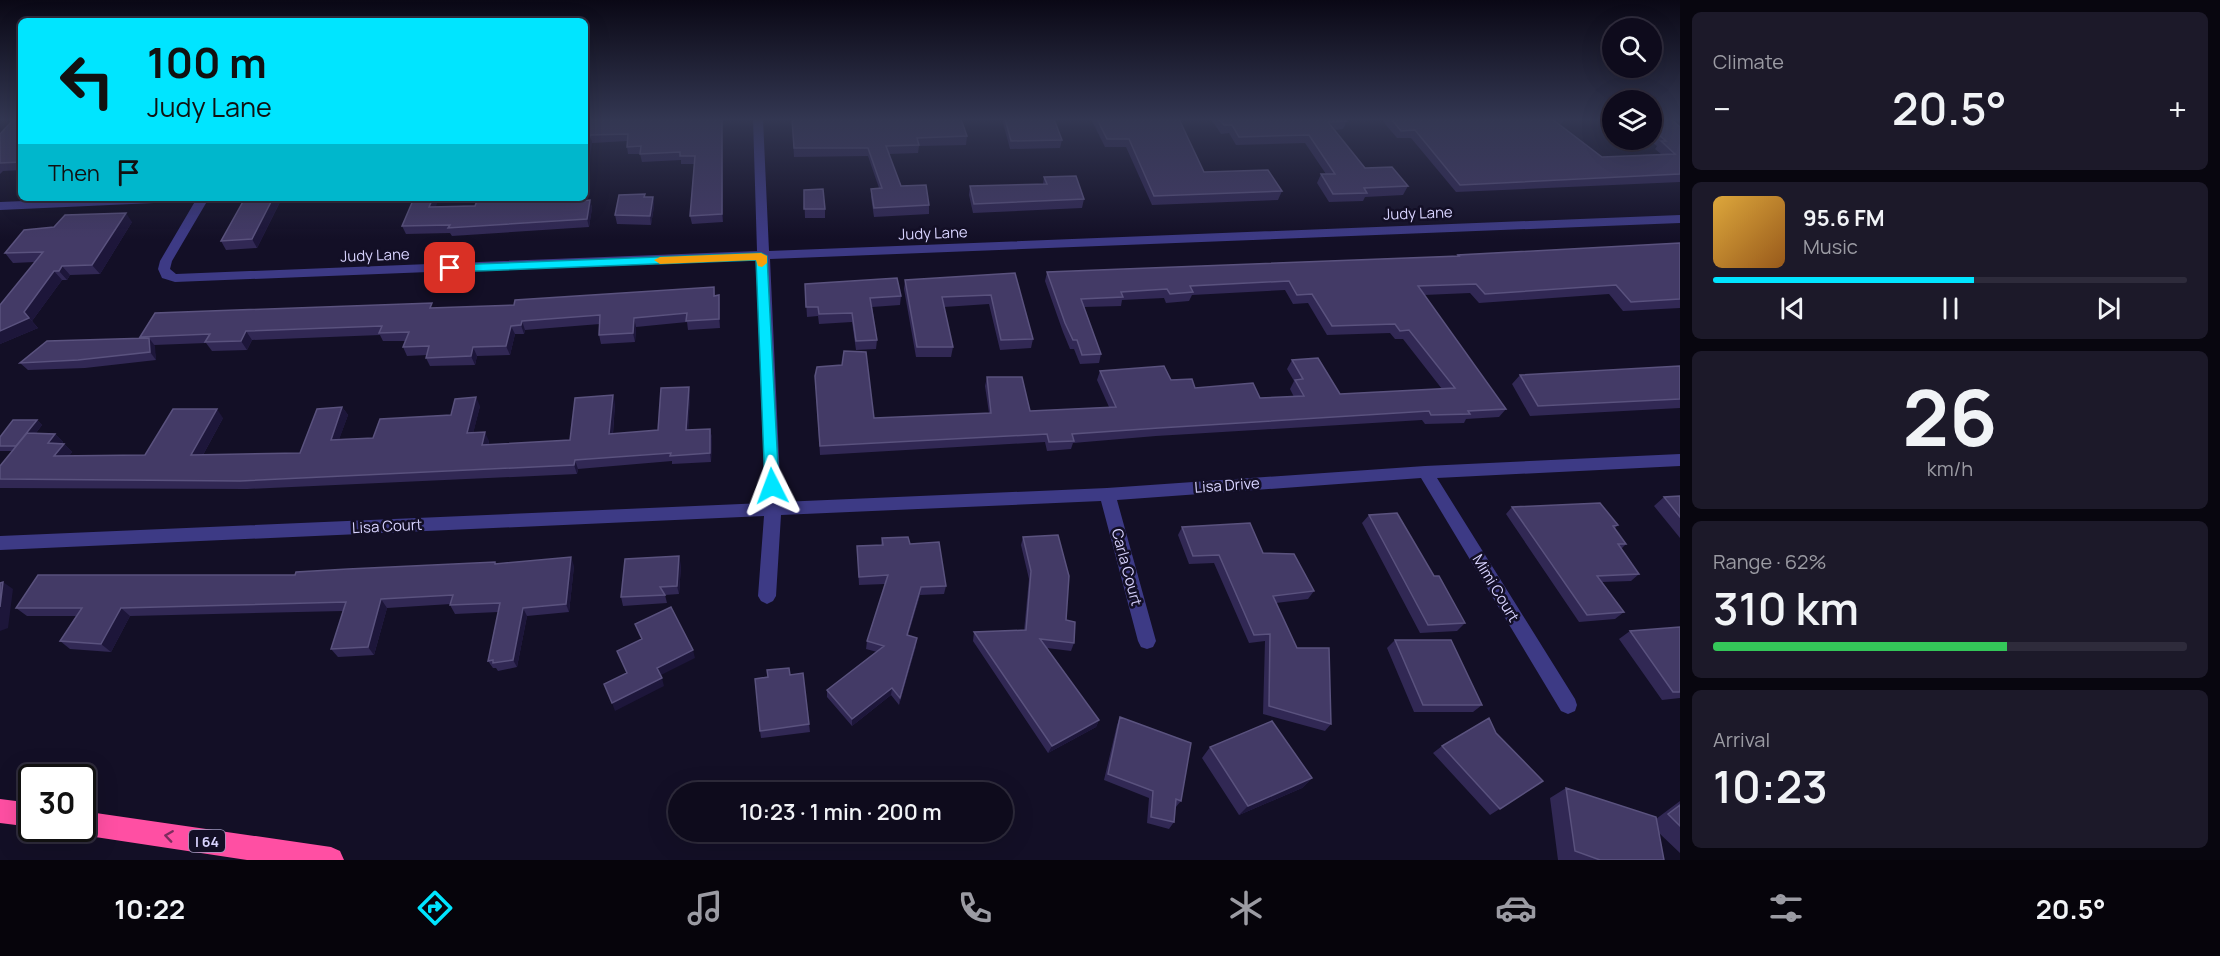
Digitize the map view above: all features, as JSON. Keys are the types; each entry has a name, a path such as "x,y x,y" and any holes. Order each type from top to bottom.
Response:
{"highway":[{"path":"0,811 18,813"},
{"name":"I 64","path":"96,825 331,860"}],"street":[{"path":"759,159 773,508 767,596"},
{"path":"0,206 110,201"},
{"name":"Judy Lane","path":"201,201 164,269 175,278 1680,219"},
{"name":"Lisa Drive","path":"773,508 1107,494 1425,472 1680,460"},
{"name":"Mimi Court","path":"1425,472 1568,705"},
{"name":"Carla Court","path":"1107,494 1147,641"},
{"name":"Lisa Court","path":"0,543 773,508"}],"building":[{"path":"0,159 18,159 18,162 0,163"},
{"path":"695,159 722,159 722,214 690,216"},
{"path":"872,159 891,159 901,186 926,185 929,205 874,208 871,189 882,188"},
{"path":"1138,159 1198,159 1204,172 1268,170 1282,191 1154,196"},
{"path":"1325,159 1358,159 1365,168 1392,167 1408,186 1364,188 1367,193 1333,194 1321,174 1335,174"},
{"path":"1439,159 1680,159 1680,174 1460,185"},
{"path":"1076,176 1084,199 974,204 970,186 1047,184 1044,177"},
{"path":"823,189 825,209 804,209 804,190"},
{"path":"645,194 644,197 653,197 650,216 615,215 619,195"},
{"path":"590,200 587,219 448,228 450,225 402,226 413,201 432,201 429,207 475,206 477,201"},
{"path":"243,201 271,201 252,239 221,241"},
{"path":"126,213 92,265 62,266 59,271 54,271 24,312 29,318 0,331 0,305 43,252 5,253 24,230 54,227 65,215"},
{"path":"1680,243 1680,299 1631,302 1616,285 1485,294 1476,284 1418,286 1506,409 1468,411 1470,414 1431,415 1429,411 1072,434 1074,441 1049,442 1047,434 820,446 815,376 817,367 842,365 844,351 866,352 874,418 991,413 987,377 1022,377 1030,411 1116,407 1100,371 1164,366 1171,380 1192,379 1195,388 1253,383 1260,398 1304,396 1295,380 1303,379 1292,360 1318,358 1340,394 1455,388 1409,330 1400,331 1395,324 1332,326 1312,294 1297,295 1289,281 1190,286 1193,292 1170,294 1167,289 1121,292 1123,297 1081,299 1101,354 1082,355 1077,340 1073,340 1065,323 1047,272 1459,256"},
{"path":"1015,273 1033,339 1001,340 991,295 942,297 953,347 917,347 905,280"},
{"path":"897,278 901,296 870,298 877,340 856,341 852,313 819,314 818,307 806,307 805,284"},
{"path":"714,287 714,296 719,295 719,319 686,321 687,313 634,318 633,333 599,335 600,315 522,321 521,325 511,326 506,346 473,347 471,356 426,358 429,346 403,347 409,332 379,333 382,326 246,331 241,341 205,342 210,334 140,337 155,313 432,303 430,308 514,305 515,300"},
{"path":"149,338 150,352 78,360 20,363 47,341"},
{"path":"1680,366 1680,399 1538,406 1520,375"},
{"path":"689,387 686,430 710,429 710,453 670,456 671,453 575,460 574,465 240,481 0,479 0,466 27,433 55,434 48,443 64,444 54,456 145,455 173,409 217,409 191,455 300,453 317,409 342,407 331,440 373,438 380,419 451,415 455,399 476,397 467,433 485,432 482,445 570,440 575,398 613,395 609,434 658,430 661,388"},
{"path":"13,420 37,420 16,446 0,446 0,437"},
{"path":"1680,496 1680,517 1664,497"},
{"path":"1600,503 1618,525 1613,526 1626,544 1618,544 1639,574 1597,576 1624,612 1587,615 1512,507"},
{"path":"1397,513 1434,576 1439,576 1465,623 1428,625 1369,515"},
{"path":"1250,523 1263,553 1294,554 1314,591 1273,596 1297,648 1329,648 1331,724 1269,706 1270,634 1254,635 1219,555 1193,556 1182,527"},
{"path":"1058,535 1069,576 1066,620 1075,622 1074,643 1040,639 1099,720 1052,746 974,632 1026,630 1031,571 1023,537"},
{"path":"908,537 910,544 939,542 946,586 921,587 907,635 917,638 900,698 892,688 852,719 827,690 884,646 867,641 888,575 859,577 857,546 883,545 882,538"},
{"path":"679,556 677,586 660,587 665,595 621,597 625,559"},
{"path":"571,557 566,604 523,608 513,660 493,663 493,660 488,661 500,603 450,605 453,595 381,599 368,647 331,649 346,602 121,608 101,644 60,641 82,608 16,608 38,575 295,575 296,572 495,562 495,564"},
{"path":"3,582 0,607 0,583"},
{"path":"671,607 693,650 657,668 662,678 612,703 604,684 627,673 617,651 642,639 635,624"},
{"path":"1680,627 1680,692 1673,692 1630,631"},
{"path":"1395,640 1451,640 1482,705 1423,705"},
{"path":"789,668 790,675 803,673 809,724 760,731 755,679 768,677 767,670"},
{"path":"1120,717 1191,743 1181,801 1176,799 1174,822 1151,817 1153,791 1108,774"},
{"path":"1489,718 1496,733 1543,781 1500,809 1442,746"},
{"path":"1272,721 1312,778 1248,806 1210,747"},
{"path":"1566,788 1656,817 1664,860 1600,860 1575,851"},
{"path":"1680,805 1680,826 1668,814"}],"slow traffic":[{"path":"660,260 761,256 762,263"}],"route":[{"path":"450,268 761,256 772,486"}]}
